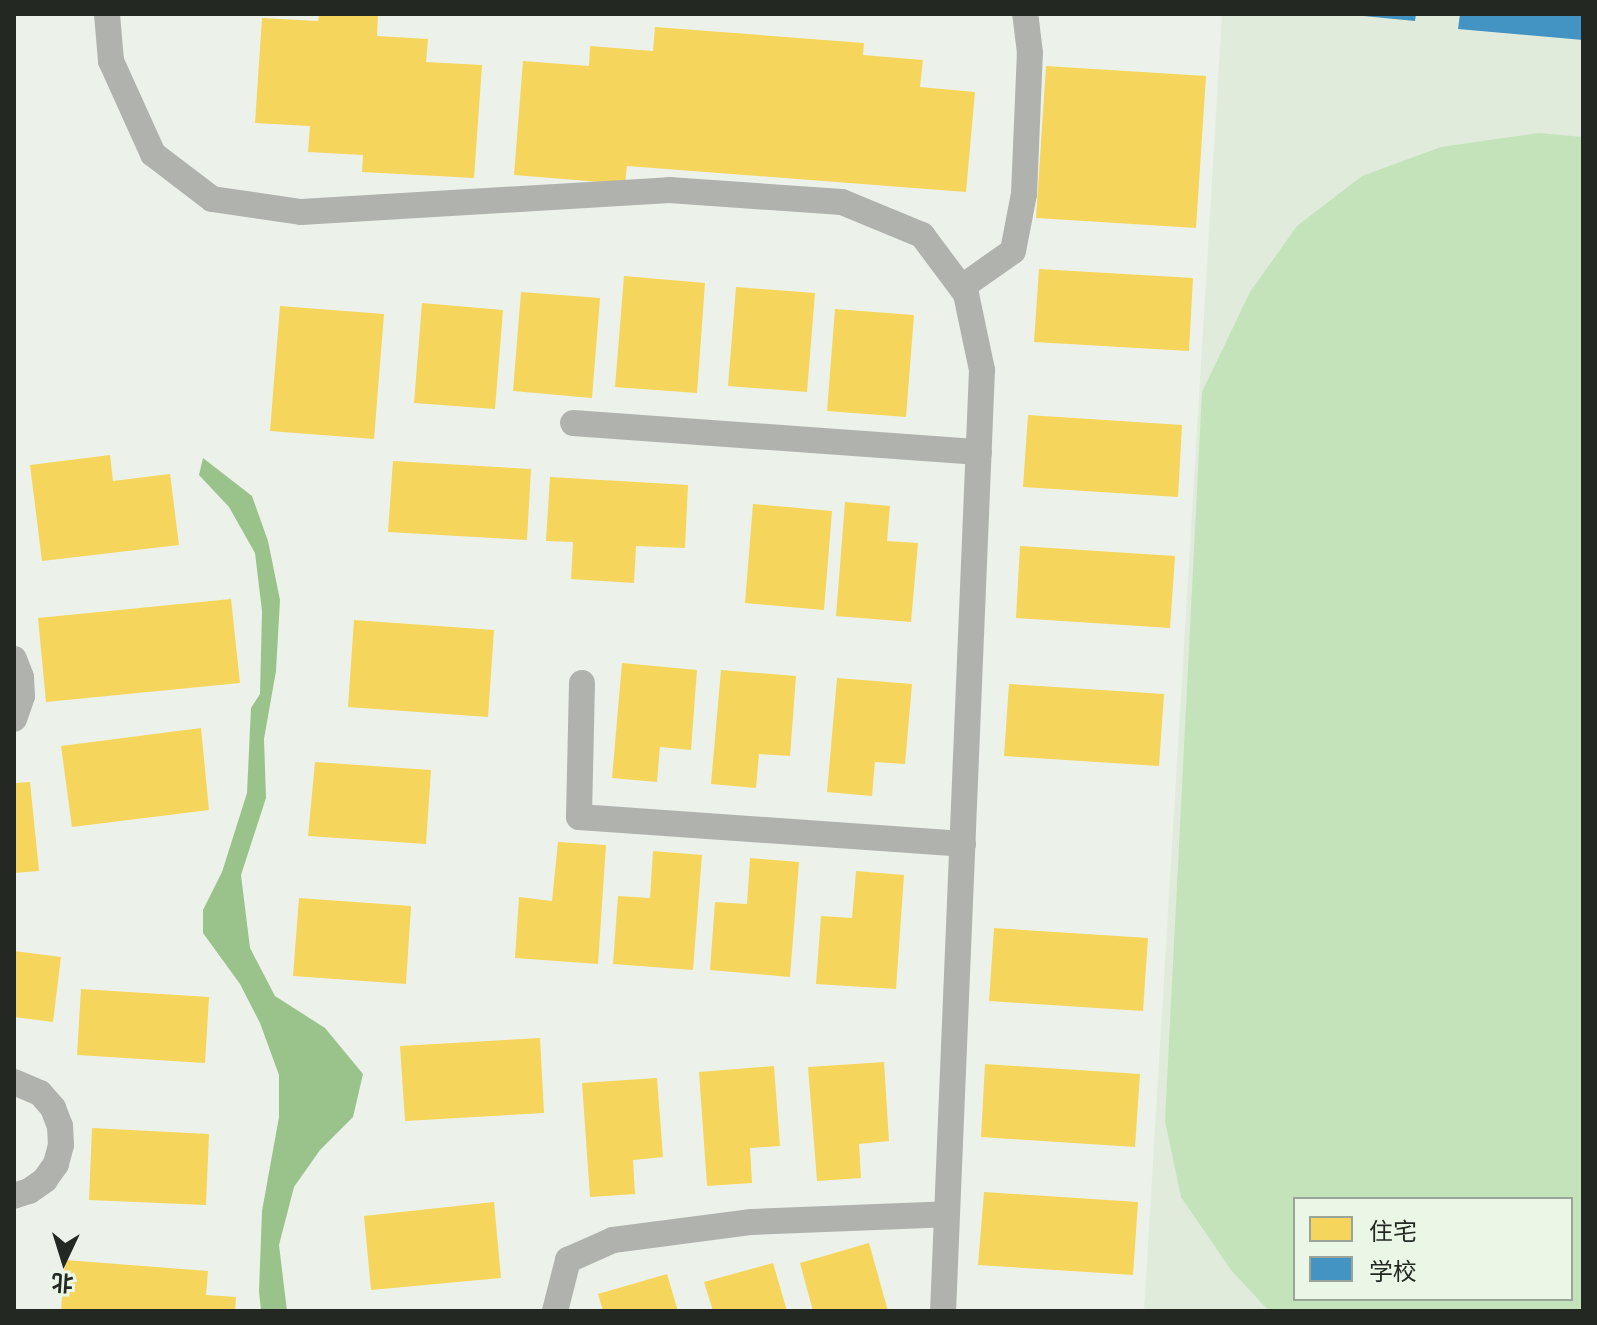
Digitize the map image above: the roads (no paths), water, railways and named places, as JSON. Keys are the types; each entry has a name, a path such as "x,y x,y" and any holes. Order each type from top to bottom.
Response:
{"lane":[{"path":"107,14 111,61 153,154 212,199 301,212 669,190 842,202 922,235 962,287 982,370 943,1311"},
{"path":"962,287 1013,251 1024,178 1030,53 1025,14"},
{"path":"573,423 979,452"},
{"path":"14,659 21,677 22,696 14,719"},
{"path":"582,683 579,817 963,844"},
{"path":"14,1082 40,1093 60,1126 61,1145 56,1164 45,1180 16,1196"},
{"path":"555,1311 568,1260 613,1240 752,1222 947,1214"}]}
